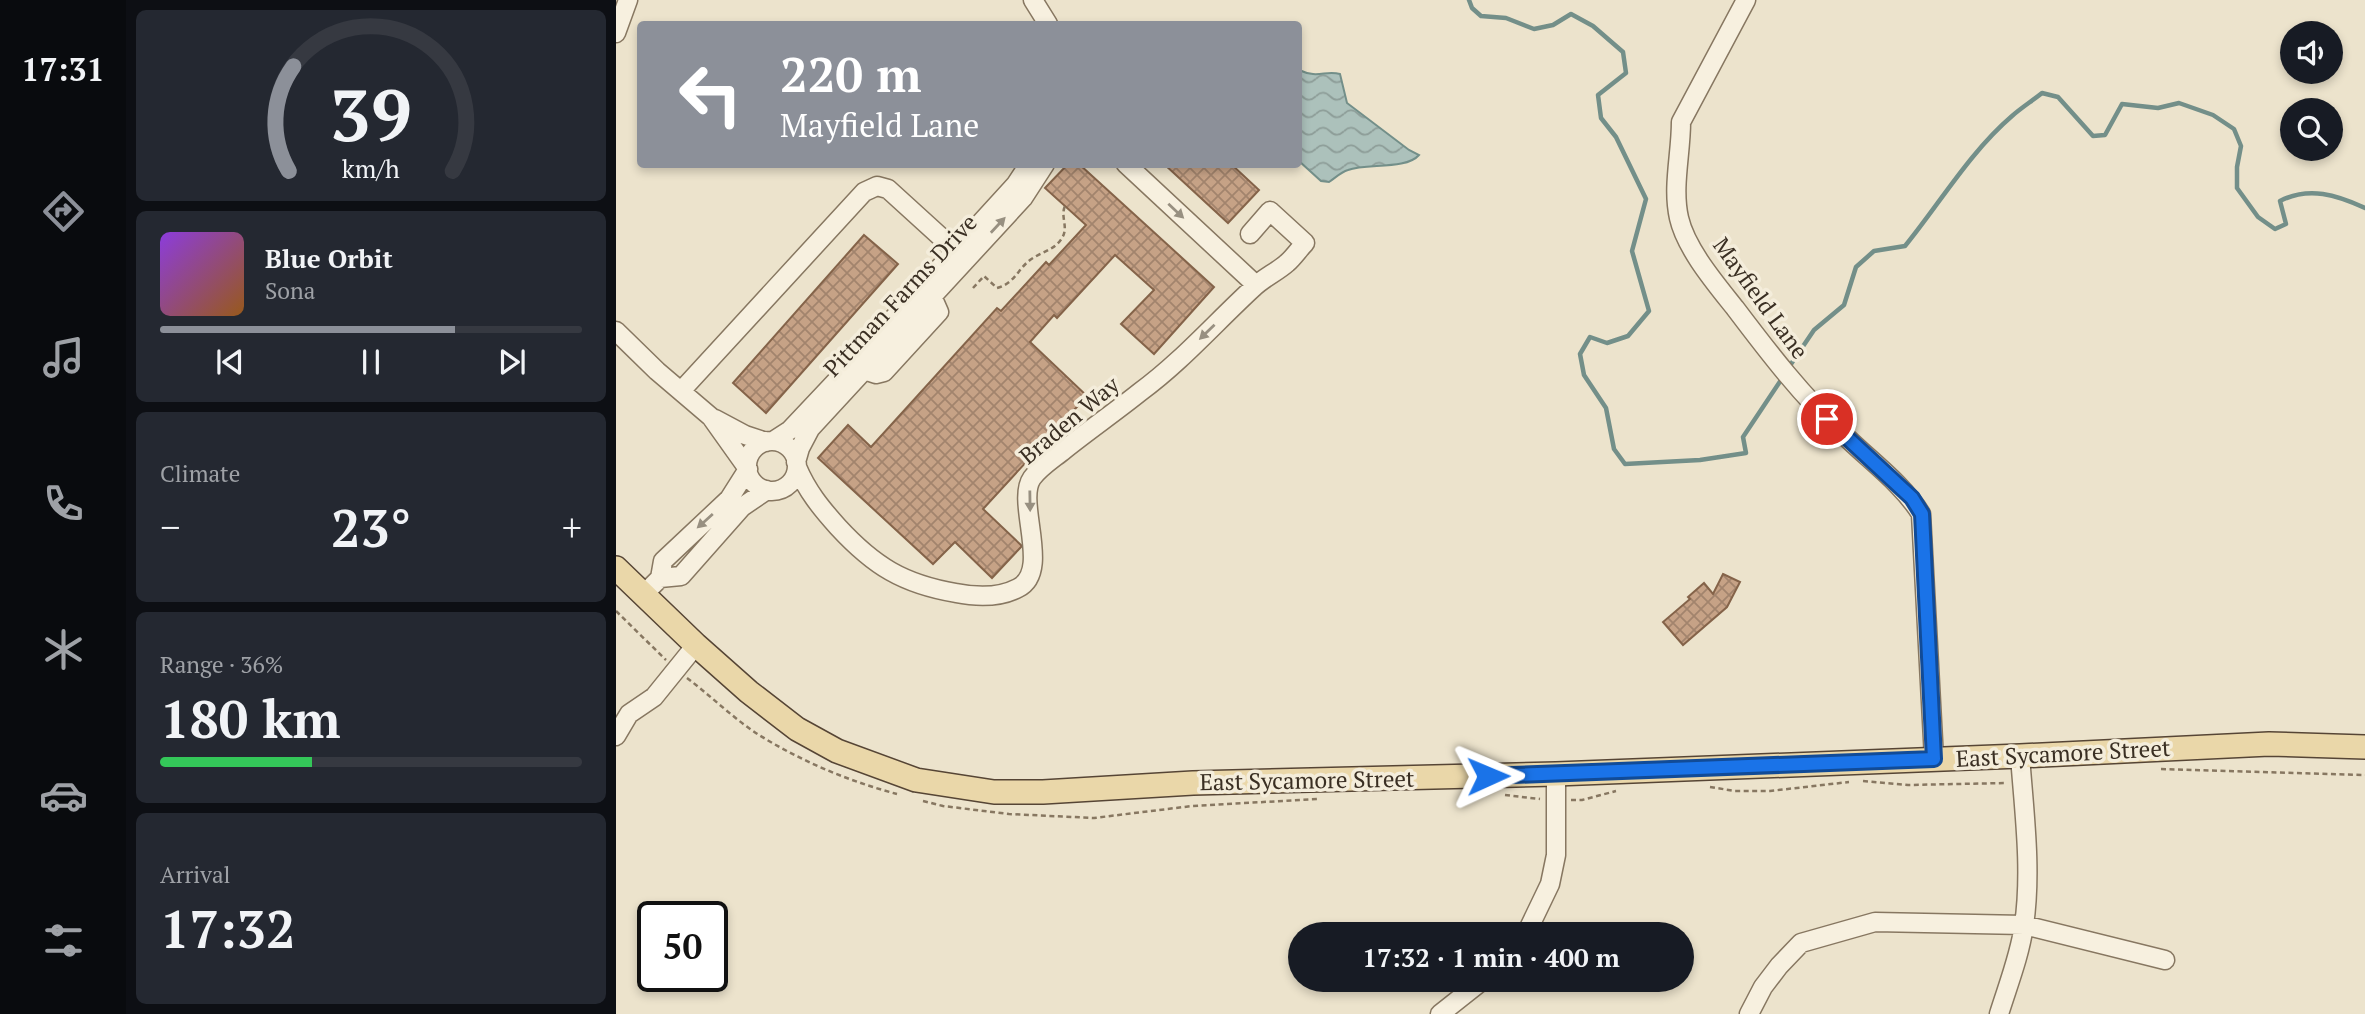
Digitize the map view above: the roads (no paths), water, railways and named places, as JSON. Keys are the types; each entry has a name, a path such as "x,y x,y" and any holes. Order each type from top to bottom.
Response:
{"main road":[{"name":"East Sycamore Street","path":"616,568 652,586 696,645 749,692 797,729 837,751 916,780 994,792 1043,792 1193,783 1556,774 2269,744 2365,747"}],"street":[{"name":"Mayfield Lane","path":"1746,0 1681,122 1676,187 1679,219 1699,261 1799,390 1912,498 1922,514 1934,759"},
{"path":"616,33 622,9"},
{"name":"Pittman Farms Drive","path":"769,441 790,430 855,373 932,296 1026,168"},
{"name":"Pittman Farms Drive","path":"797,464 800,448 810,429 855,373 961,255 1023,198 1042,168"},
{"path":"1130,168 1256,285"},
{"path":"681,391 864,192 877,186 887,188 961,255"},
{"name":"Braden Way","path":"797,464 809,492 870,560 928,589 969,596 990,596 1020,588 1031,575 1033,563 1030,481 1038,471 1167,372 1256,285 1288,262 1305,243 1270,211 1250,234"},
{"path":"616,331 711,417 745,435 788,447 797,464 796,473 789,484 743,507 681,576 652,586"},
{"path":"711,417 748,469 754,482 773,490"},
{"path":"652,586 663,561 729,499 748,469 754,449 769,441"},
{"name":"Braden Way","path":"773,490 828,516"},
{"path":"616,736 629,714 654,697 696,645"},
{"path":"1999,1014 2024,925 2025,820 2020,756"},
{"path":"1532,922 1550,884 1556,855 1556,774"},
{"path":"1749,1014 1779,966 1801,943 1875,922 2024,925 2165,960"},
{"path":"1440,1014 1468,992"}],"water":[{"path":"1302,71 1311,74 1340,74 1347,103 1419,155 1405,163 1356,168 1343,172 1329,182 1321,181 1302,164"}],"waterway":[{"path":"1469,0 1472,8 1481,16 1506,18 1534,29 1553,25 1571,14 1593,26 1623,52 1626,73 1598,95 1601,118 1616,137 1646,199 1632,251 1649,311 1628,336 1607,343 1590,337 1580,354 1584,375 1606,408 1614,449 1625,464 1700,460 1746,453 1743,437 1783,377"},
{"path":"1787,370 1814,330 1844,305 1856,267 1874,251 1905,246 1982,145 2012,116 2042,93 2058,97 2093,136 2105,135 2122,104 2158,108 2179,103 2213,115 2234,129 2241,146 2237,188 2258,217 2275,229 2286,224 2280,201 2291,196 2323,194 2365,208"}]}
